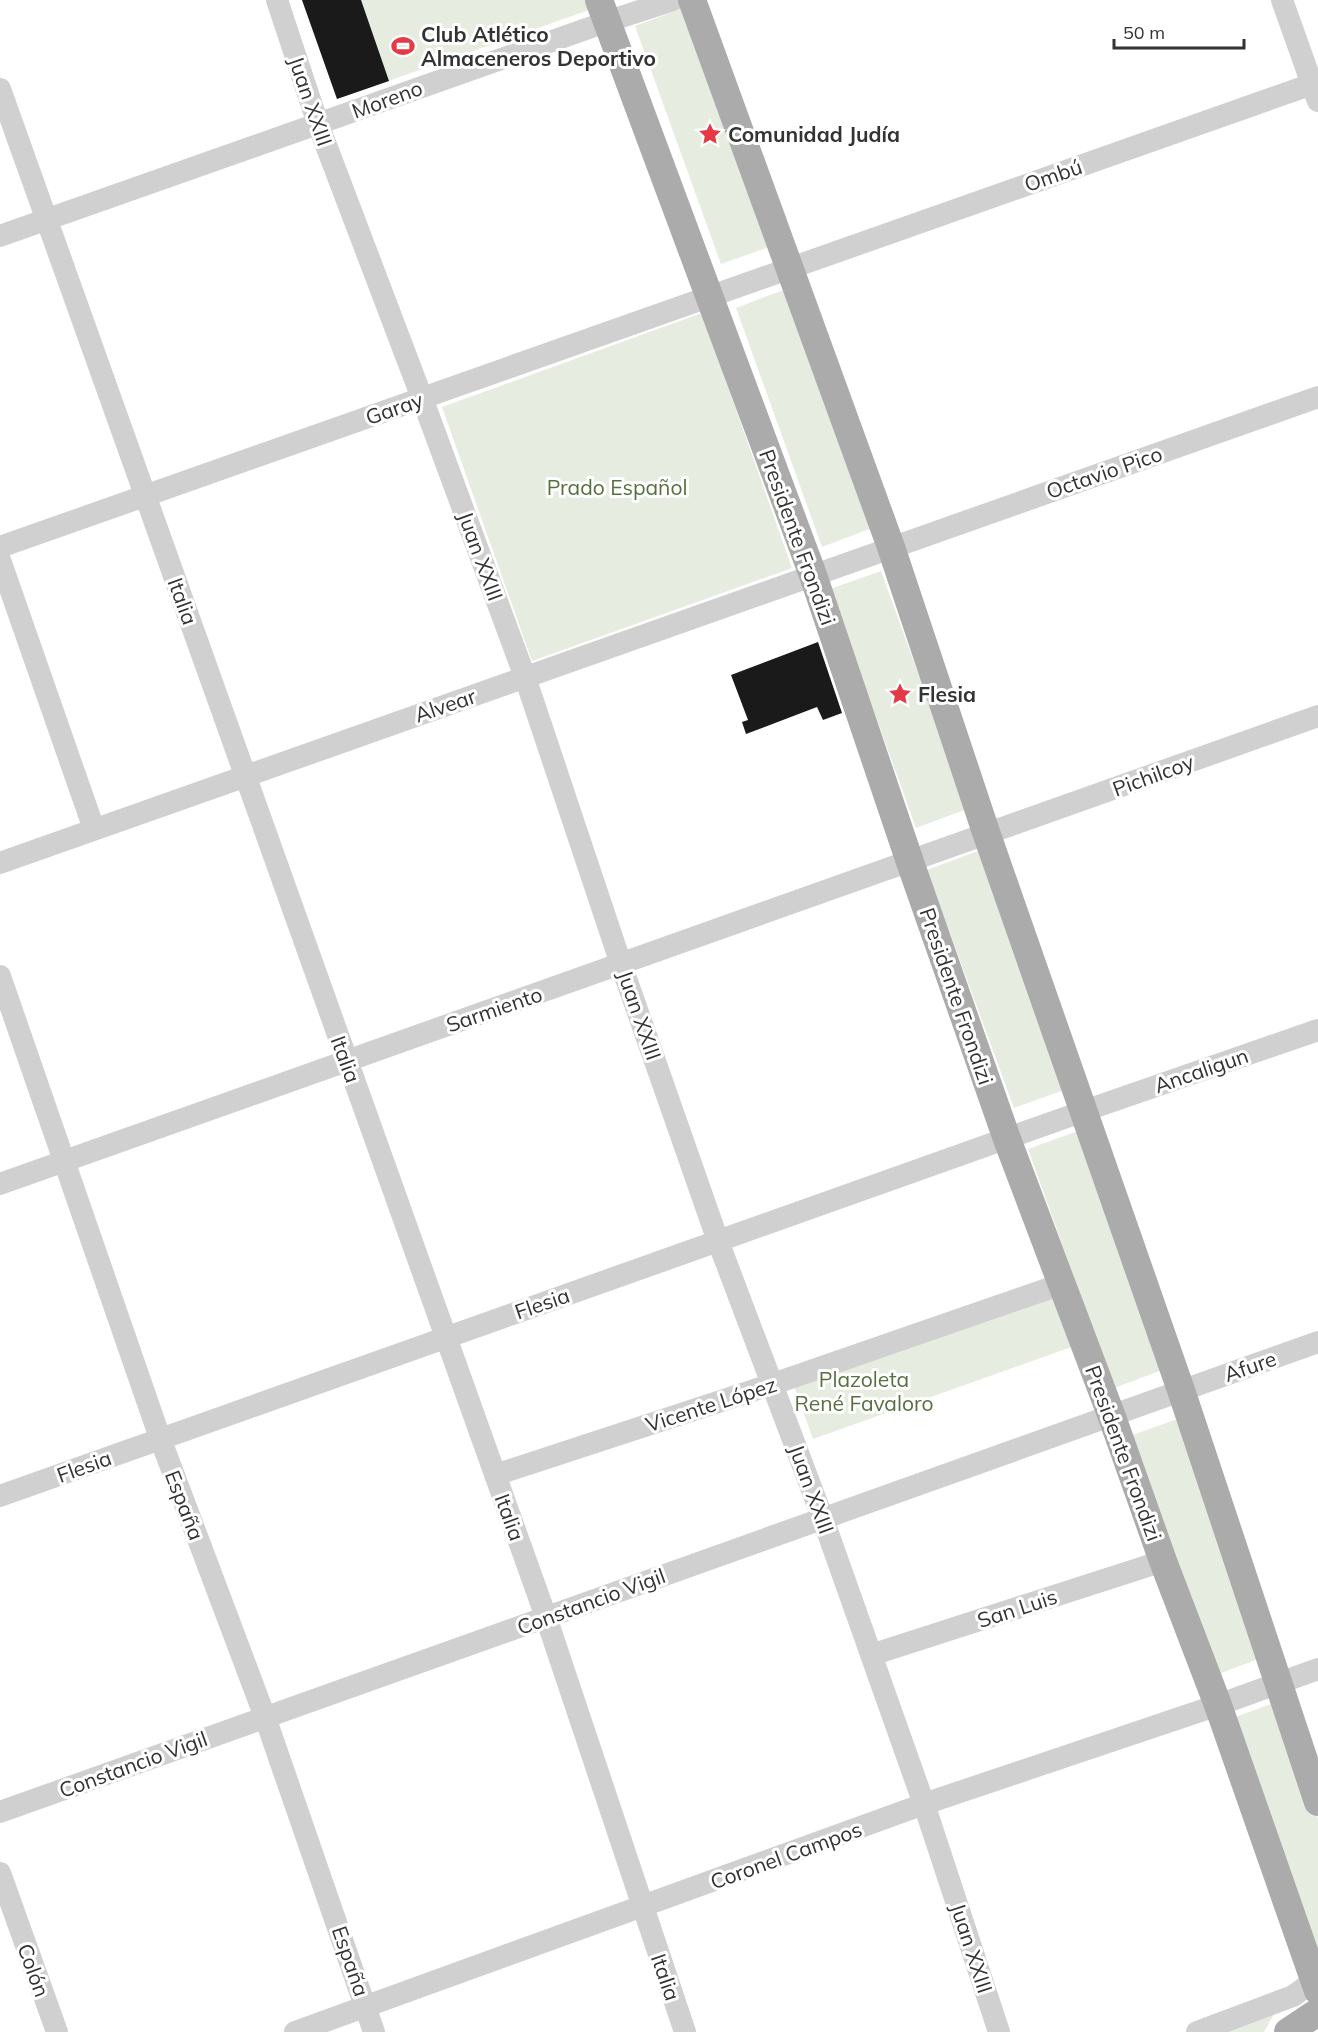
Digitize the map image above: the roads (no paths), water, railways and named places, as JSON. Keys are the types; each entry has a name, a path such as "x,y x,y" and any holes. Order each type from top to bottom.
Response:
{"main road":[{"path":"692,0 891,548 987,834 1181,1390 1318,1802"},
{"name":"Presidente Frondizi","path":"602,11 711,296 813,575 1007,1139 1218,1705 1316,1980"},
{"path":"1318,2011 1318,2032"},
{"path":"1288,2032 1318,2011"}],"street":[{"name":"Juan XXIII","path":"277,0 318,124 525,677 621,964 718,1241 823,1519 924,1804 999,2032"},
{"name":"Moreno","path":"0,236 318,124 602,11 673,0"},
{"path":"1282,0 1316,89"},
{"name":"Italia","path":"0,88 546,1617 685,2032"},
{"name":"Ombú","path":"788,268 1316,89"},
{"name":"Garay","path":"0,547 788,268"},
{"name":"Octavio Pico","path":"891,548 1318,397"},
{"name":"Alvear","path":"0,863 891,548"},
{"path":"0,560 94,830"},
{"name":"Pichilcoy","path":"987,834 1318,716"},
{"name":"Sarmiento","path":"0,1184 987,834"},
{"name":"España","path":"0,976 160,1438 265,1717 374,2032"},
{"name":"Ancaligun","path":"1084,1111 1318,1030"},
{"name":"Flesia","path":"0,1496 1084,1111"},
{"name":"Vicente López","path":"495,1475 773,1384 1062,1284"},
{"name":"Afure","path":"1181,1390 1318,1342"},
{"name":"Constancio Vigil","path":"0,1812 1112,1417 1181,1390"},
{"name":"San Luis","path":"871,1655 1163,1561"},
{"name":"Coronel Campos","path":"295,2032 924,1804 1318,1669"},
{"name":"Colón","path":"0,1873 57,2032"},
{"path":"1197,2032 1293,1996 1316,1980"}],"place":[{"name":"Club Atlético Almaceneros Deportivo","path":"403,46"},
{"name":"Comunidad Judía","path":"710,134"},
{"name":"Flesia","path":"900,694"}],"park label":[{"name":"Prado Español","path":"617,487"},
{"name":"Plazoleta René Favaloro","path":"864,1391"}]}
